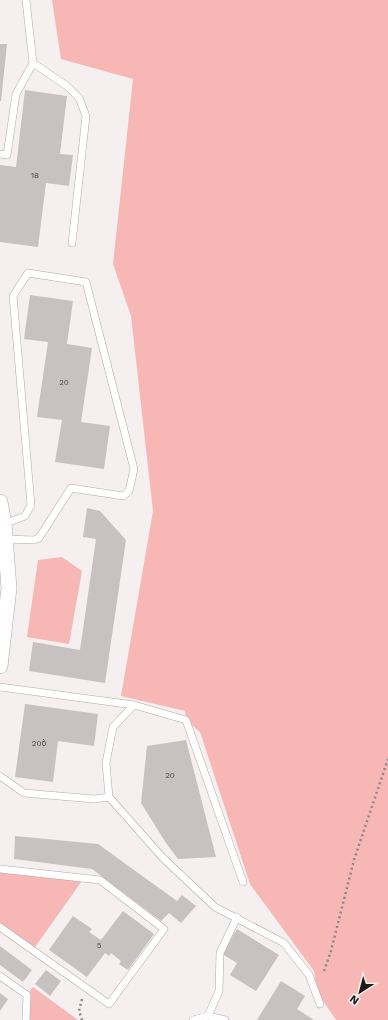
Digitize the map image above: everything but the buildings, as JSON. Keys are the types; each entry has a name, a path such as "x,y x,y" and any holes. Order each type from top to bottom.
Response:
{"street":[{"path":"0,502 6,539 9,588 0,666"}],"lane":[{"path":"0,154 7,155 16,94 33,63 26,0"},
{"path":"33,63 67,86 79,98 86,116 72,243"},
{"path":"4,524 25,516 31,505 13,296 28,273 86,282 134,469 129,491 123,496 71,488 39,538 34,540 6,539"},
{"path":"0,687 134,705 186,720 243,882"},
{"path":"134,705 113,727 106,763 109,797 163,858 215,907 237,917 284,943 309,975 320,1004"},
{"path":"0,776 24,792 94,799 109,797"},
{"path":"0,869 100,880 164,929 109,1004 0,926"},
{"path":"208,1016 219,991 220,953 237,917"},
{"path":"0,976 27,995 26,1020"},
{"path":"193,1020 208,1016 225,1020"}],"path":[{"path":"324,971 331,951 354,860 388,759"},
{"path":"82,1020 79,1011 84,986"}],"shaded area":[{"path":"52,0 388,0 388,1020 336,1020 317,992 314,971 250,884 200,732 186,720 185,711 121,696 153,511 131,316 113,264 133,79 61,59"},
{"path":"62,557 82,571 69,644 27,637 38,560"},
{"path":"0,869 84,878 33,950 0,927"},
{"path":"33,987 78,1020 26,1020 27,995"}]}
